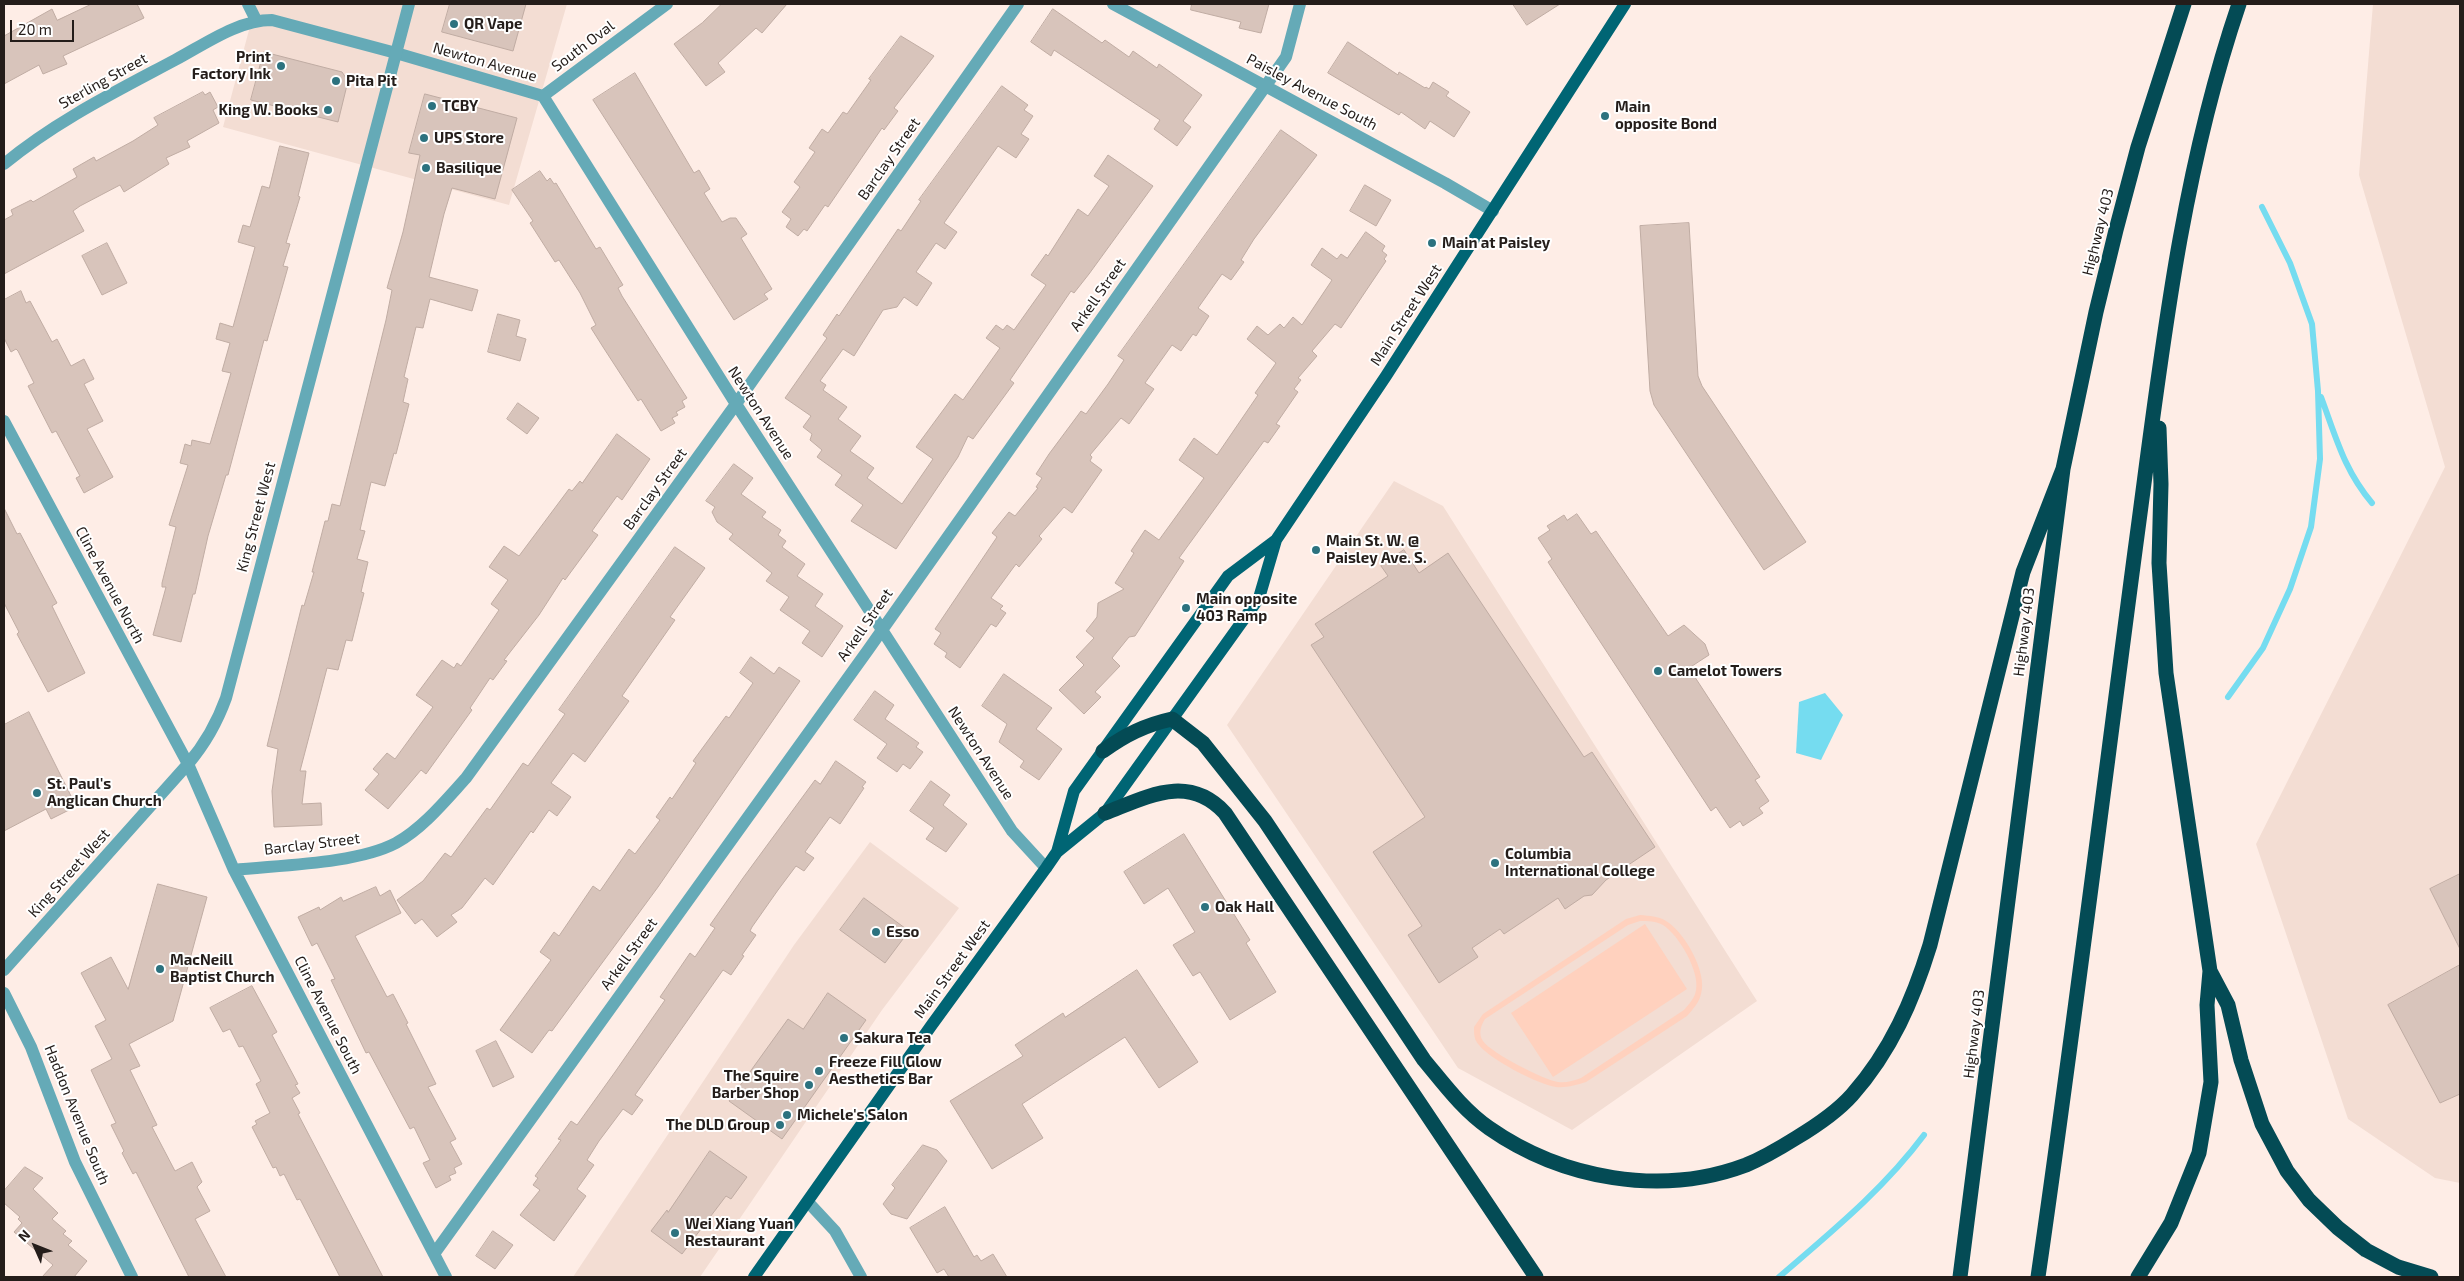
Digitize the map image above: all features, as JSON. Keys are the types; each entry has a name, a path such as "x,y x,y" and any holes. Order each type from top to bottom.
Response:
{"highway":[{"name":"Highway 403","path":"1960,1277 2063,469 2096,312 2118,221 2138,148 2184,4"},
{"path":"2038,1277 2157,390 2182,229 2218,67 2239,4"},
{"path":"2138,1277 2171,1223 2199,1153 2211,1082 2208,1005 2210,971 2166,673 2159,564 2161,484 2157,390"},
{"path":"1103,751 1121,737 1149,724 1172,719 1203,743 1265,821 1424,1060 1453,1096 1488,1128 1528,1152 1563,1166 1616,1178 1660,1180 1704,1176 1745,1165 1821,1123 1845,1101 1878,1063 1901,1024 1918,985 1930,945 2023,572 2063,469"},
{"path":"1105,813 1150,796 1175,790 1186,790 1206,796 1220,807 1536,1277"},
{"path":"2210,971 2228,1005 2241,1060 2262,1124 2287,1170 2309,1200 2338,1228 2366,1250 2398,1267 2431,1277"},
{"path":"1956,1277 1965,1243"}],"main road":[{"name":"Main Street West","path":"754,1277 931,1026 1057,852 1105,813 1259,598 1276,540 1493,211 1625,4"},
{"name":"Main Street West","path":"1057,852 1074,791 1228,576 1276,540"}],"street":[{"path":"248,4 256,20 272,20 396,53"},
{"name":"King Street West","path":"4,970 188,764 212,732 226,698 409,4"},
{"name":"South Oval","path":"543,96 667,4"},
{"name":"Barclay Street","path":"234,870 356,857 396,843 431,815 466,778 736,404 1018,4"},
{"name":"Paisley Avenue South","path":"1114,4 1493,211"},
{"name":"Arkell Street","path":"434,1254 882,629 1266,86 1286,57 1300,4"},
{"name":"Sterling Street","path":"4,164 35,139 77,112 256,20"},
{"name":"Newton Avenue","path":"396,53 543,96 736,404 1012,831 1046,868"},
{"name":"Cline Avenue North","path":"4,421 188,764"},
{"name":"Cline Avenue South","path":"188,764 234,870 446,1277"},
{"name":"Haddon Avenue South","path":"4,993 37,1060 75,1162 128,1275"},
{"path":"808,1202 835,1231 861,1277"}],"shaded area":[{"path":"256,4 567,4 509,205 223,127"},
{"path":"2373,4 2460,4 2460,1183 2435,1178 2348,1119 2256,844 2445,467 2359,175"},
{"name":"Columbia International College","path":"1394,481 1443,506 1757,1001 1572,1130 1458,1068 1227,725"},
{"path":"870,842 959,908 882,1010 700,1277 573,1277 794,945"},
{"path":"1640,915 1660,918 1673,926 1687,943 1698,964 1702,985 1699,1000 1687,1016 1586,1082 1568,1087 1548,1085 1526,1076 1493,1057 1477,1043 1474,1027 1483,1014 1626,919","holes":["1640,921 1652,921 1663,925 1682,945 1692,964 1696,990 1693,998 1684,1010 1581,1078 1567,1082 1551,1080 1530,1071 1496,1052 1483,1041 1481,1030 1485,1019 1628,925"]},
{"path":"1645,924 1687,989 1553,1077 1511,1013"}],"water":[{"path":"1825,693 1843,715 1821,760 1796,753 1799,702"}],"building":[{"path":"92,4 137,4 144,18 63,56 67,64 43,74 39,65 4,84 4,36 52,9 57,20"},
{"path":"450,4 526,4 513,51 442,32"},
{"path":"722,4 787,4 762,33 756,28 718,63 725,72 706,86 674,44 702,23"},
{"path":"1192,4 1269,4 1261,33 1239,28 1241,22 1191,10"},
{"path":"1513,4 1560,4 1527,25"},
{"path":"1053,9 1102,43 1105,40 1129,57 1133,51 1157,68 1159,64 1202,95 1183,121 1191,127 1177,146 1154,129 1160,120 1054,50 1051,56 1031,42"},
{"path":"901,36 934,56 894,108 898,111 884,130 882,128 828,207 825,205 807,231 804,229 798,236 786,227 791,219 782,212 800,187 794,182 815,152 809,148 822,129 828,133 843,112 847,114 871,80 869,79"},
{"path":"1348,42 1398,75 1399,72 1429,89 1433,82 1449,92 1446,96 1470,112 1454,137 1430,121 1425,129 1401,112 1399,115 1328,73"},
{"path":"264,52 342,72 348,81 338,122 251,100"},
{"path":"635,73 694,173 699,170 710,189 704,193 722,222 730,218 736,218 747,234 741,238 772,289 764,294 768,299 734,320 593,100"},
{"path":"1002,86 1028,105 1024,110 1033,116 1021,134 1029,139 1016,158 998,146 944,223 957,232 945,249 936,243 916,272 932,283 917,306 904,297 897,307 883,310 854,356 843,349 820,381 826,385 823,390 847,407 838,419 861,436 850,451 874,468 867,478 902,504 933,459 916,447 955,394 963,400 1000,348 986,338 996,325 1003,330 1007,325 1014,330 1046,285 1031,275 1046,254 1048,256 1078,209 1088,216 1109,186 1094,176 1108,155 1153,186 1089,274 1074,293 1071,291 1010,380 1014,383 973,439 968,436 958,457 896,549 851,521 863,505 835,485 842,475 817,457 822,450 810,440 812,434 803,427 811,416 785,398 827,338 823,335 837,314 839,316 898,229 901,231 921,201 919,200"},
{"path":"203,92 205,95 210,92 218,107 213,110 219,123 187,141 190,147 166,158 169,164 124,192 120,185 80,206 73,211 84,231 4,274 4,220 13,215 11,210 31,200 33,202 77,177 73,169 94,157 96,161 133,141 158,125 154,118"},
{"path":"425,94 517,118 495,199 452,188 444,214 429,277 478,290 472,311 430,299 423,328 416,327 404,377 408,379 403,402 409,404 396,454 394,453 385,486 371,482 360,530 365,531 357,559 368,562 361,592 364,593 352,641 346,640 338,670 327,668 300,771 306,771 302,804 321,803 322,825 274,827 272,791 278,749 267,746 302,605 304,606 314,572 312,572 325,521 328,521 332,504 340,506 386,320 392,290 387,288 403,232 420,155 409,153"},
{"path":"1281,130 1317,155 1254,239 1241,260 1244,262 1231,280 1222,274 1198,308 1209,316 1196,336 1193,334 1181,351 1172,345 1145,383 1154,389 1129,424 1121,418 1090,455 1092,457 1090,461 1102,470 1072,513 1064,507 1039,536 1042,539 1019,567 1016,564 991,598 1003,606 1000,609 1006,613 996,627 991,624 960,668 945,657 947,653 934,644 941,633 935,629 997,537 992,533 1009,512 1015,516 1038,488 1036,487 1042,478 1036,474 1049,454 1081,411 1086,414 1108,384 1124,360 1118,356"},
{"path":"280,146 309,153 298,196 300,197 286,243 290,244 283,266 288,267 267,341 264,340 228,475 226,475 208,536 195,594 193,594 181,642 153,635 166,587 162,587 162,583 176,527 169,525 188,465 180,463 185,444 191,446 192,440 210,444 231,373 222,371 230,343 216,339 220,323 233,327 255,247 238,242 243,225 250,227 262,186 269,188"},
{"path":"540,171 547,181 550,178 554,184 556,183 596,249 600,247 623,285 618,288 622,296 687,398 682,401 685,407 676,412 678,415 672,418 675,423 661,431 641,399 638,401 591,328 596,325 580,293 559,260 555,262 530,223 533,221 512,190"},
{"path":"1365,185 1391,200 1376,226 1350,211"},
{"path":"1689,223 1698,376 1702,386 1806,542 1764,570 1654,405 1650,391 1640,226"},
{"path":"1366,232 1385,246 1382,251 1387,255 1384,259 1386,261 1341,328 1335,324 1312,351 1317,356 1298,378 1301,380 1294,389 1298,392 1276,424 1280,426 1268,443 1264,441 1179,558 1184,561 1135,636 1129,637 1112,658 1120,666 1095,692 1101,697 1084,714 1059,690 1084,665 1076,657 1094,638 1086,631 1097,617 1098,603 1124,589 1115,583 1134,553 1131,551 1145,530 1159,540 1204,478 1179,460 1194,438 1217,455 1258,395 1255,393 1276,363 1247,339 1257,326 1268,335 1280,324 1284,328 1293,317 1302,325 1332,280 1311,265 1322,248 1337,259 1341,254 1347,258"},
{"path":"107,243 127,283 102,295 82,256"},
{"path":"21,291 26,303 30,301 52,342 57,339 71,366 84,359 94,379 84,384 103,421 87,429 113,477 84,493 76,478 80,476 56,431 52,433 28,386 34,383 18,351 16,349 11,352 4,338 4,300"},
{"path":"498,314 520,320 516,336 526,339 520,361 488,352"},
{"path":"518,403 539,418 527,434 507,419"},
{"path":"617,434 650,459 622,500 617,496 592,531 598,535 565,580 563,578 539,615 504,660 507,661 493,680 490,678 470,708 472,710 426,774 421,770 388,809 365,790 379,774 373,769 387,753 395,759 433,707 416,695 442,660 454,668 457,663 461,666 499,610 491,604 508,580 489,567 504,546 519,556 569,489 572,491 580,481 582,483"},
{"path":"734,464 753,478 741,494 766,512 762,517 781,530 778,535 786,541 782,547 805,564 797,576 823,594 815,606 843,626 822,657 802,643 810,631 780,610 789,597 766,581 772,573 729,539 733,534 717,522 712,512 715,507 706,501"},
{"path":"4,508 17,534 20,533 57,603 52,606 85,673 48,692 17,634 19,632 4,603"},
{"name":"Camelot Towers","path":"1577,514 1591,534 1596,531 1668,636 1684,625 1705,644 1709,655 1689,668 1760,777 1755,780 1769,801 1759,808 1763,813 1743,826 1740,821 1730,828 1716,807 1711,811 1548,562 1552,559 1538,538 1550,530 1547,526 1564,515 1567,520"},
{"path":"675,547 705,568 670,617 675,620 622,696 629,701 585,762 573,753 551,783 571,797 557,816 549,810 533,833 531,831 493,885 485,878 462,908 451,915 457,922 437,937 422,919 415,924 397,900 423,881 445,853 451,857 487,808 490,810 523,763 528,766 565,714 559,710"},
{"path":"1404,550 1419,573 1448,553 1584,757 1592,752 1655,847 1606,880 1592,895 1584,896 1565,909 1558,898 1504,934 1500,929 1472,948 1478,957 1439,983 1408,935 1422,926 1373,852 1425,817 1311,645 1324,637 1315,624 1388,576 1381,566"},
{"path":"751,657 774,674 779,667 800,681 658,887 552,1031 549,1030 532,1053 500,1030 551,960 540,952 554,932 559,936 593,886 600,891 629,849 635,854 660,820 656,817 670,797 672,799 696,763 693,761 726,716 729,718 753,683 740,673"},
{"path":"1004,674 1052,708 1036,729 1062,749 1039,780 1020,767 1024,761 999,742 1007,724 982,706"},
{"path":"875,691 894,705 885,719 919,743 916,747 923,752 910,769 903,764 897,772 877,758 887,744 854,720"},
{"path":"29,712 71,796 67,798 73,808 51,819 46,809 4,831 4,725"},
{"path":"836,761 866,782 862,787 864,788 840,824 830,817 805,852 814,858 804,871 796,866 778,890 752,927 750,931 756,935 731,975 723,970 635,1095 643,1100 632,1115 623,1109 599,1141 587,1160 594,1165 577,1189 586,1196 554,1241 520,1215 540,1190 533,1185 538,1178 535,1176 561,1140 558,1139 571,1121 577,1125 615,1072 665,1000 660,997 690,953 695,957 715,928 710,925 743,878 815,780 820,784"},
{"path":"931,781 950,795 943,805 967,824 946,852 926,839 934,828 910,811"},
{"name":"Oak Hall","path":"1184,834 1250,940 1246,943 1276,992 1230,1020 1200,972 1193,976 1173,945 1195,932 1168,888 1144,904 1124,872"},
{"path":"2460,874 2460,949 2430,889"},
{"path":"158,884 207,897 173,1021 129,1044 140,1066 130,1070 157,1125 152,1127 175,1171 192,1162 202,1182 197,1187 210,1211 195,1219 226,1277 189,1277 136,1172 133,1174 122,1153 124,1151 111,1125 116,1123 91,1070 112,1059 95,1026 106,1020 81,973 111,957 128,989"},
{"path":"376,887 380,896 390,890 401,913 355,936 387,997 393,994 408,1023 406,1024 436,1084 428,1087 456,1139 450,1142 462,1164 454,1168 456,1173 449,1176 451,1180 436,1188 423,1163 430,1160 414,1127 410,1129 369,1052 366,1053 331,980 335,979 317,943 312,946 298,917 319,907 320,910 341,897 343,901"},
{"path":"864,898 909,931 885,963 840,930"},
{"path":"2460,965 2460,1094 2440,1103 2388,1005"},
{"path":"1137,970 1198,1062 1159,1088 1125,1037 1022,1104 1043,1138 992,1169 950,1101 1023,1056 1015,1045 1063,1013 1065,1017"},
{"path":"252,986 277,1032 272,1035 298,1084 295,1085 300,1093 292,1098 300,1113 298,1114 383,1277 340,1277 300,1199 297,1200 284,1174 280,1176 276,1167 273,1168 252,1127 257,1124 255,1121 270,1113 256,1084 261,1081 243,1046 239,1047 230,1029 223,1032 210,1008"},
{"path":"828,993 866,1020 782,1139 729,1101 788,1019 803,1029"},
{"path":"496,1041 514,1077 493,1087 476,1051"},
{"path":"923,1145 937,1150 947,1161 907,1219 891,1214 883,1204 895,1188 892,1185"},
{"path":"710,1151 747,1177 731,1199 726,1196 682,1254 651,1231 667,1210 668,1212"},
{"path":"25,1167 43,1178 33,1189 58,1213 52,1219 66,1231 63,1234 72,1241 68,1245 87,1261 74,1277 42,1277 53,1265 14,1232 22,1223 18,1219 20,1217 4,1203 4,1191"},
{"path":"945,1207 974,1257 977,1255 981,1261 993,1254 1007,1277 949,1277 944,1269 937,1273 910,1228"},
{"path":"493,1231 513,1245 495,1269 476,1256"}],"waterway":[{"path":"2228,697 2263,648 2290,589 2311,527 2320,459 2318,391 2312,324 2290,263 2262,207"},
{"path":"2321,397 2348,466 2362,491 2372,503"},
{"path":"1779,1277 1874,1192 1924,1135"}],"place":[{"name":"QR Vape","path":"454,24"},
{"name":"Print Factory Ink","path":"281,66"},
{"name":"Pita Pit","path":"336,81"},
{"name":"TCBY","path":"432,106"},
{"name":"King W. Books","path":"328,110"},
{"name":"Main opposite Bond","path":"1605,116"},
{"name":"UPS Store","path":"424,138"},
{"name":"Basilique","path":"426,168"},
{"name":"Main at Paisley","path":"1432,243"},
{"name":"Main St. W. @ Paisley Ave. S.","path":"1316,550"},
{"name":"Main opposite 403 Ramp","path":"1186,608"},
{"name":"Camelot Towers","path":"1658,671"},
{"name":"St. Paul's Anglican Church","path":"37,793"},
{"name":"Columbia International College","path":"1495,863"},
{"name":"Oak Hall","path":"1205,907"},
{"name":"Esso","path":"876,932"},
{"name":"MacNeill Baptist Church","path":"160,969"},
{"name":"Sakura Tea","path":"844,1038"},
{"name":"Freeze Fill Glow Aesthetics Bar","path":"819,1071"},
{"name":"The Squire Barber Shop","path":"809,1085"},
{"name":"Michele's Salon","path":"787,1115"},
{"name":"The DLD Group","path":"780,1125"},
{"name":"Wei Xiang Yuan Restaurant","path":"675,1233"}]}
